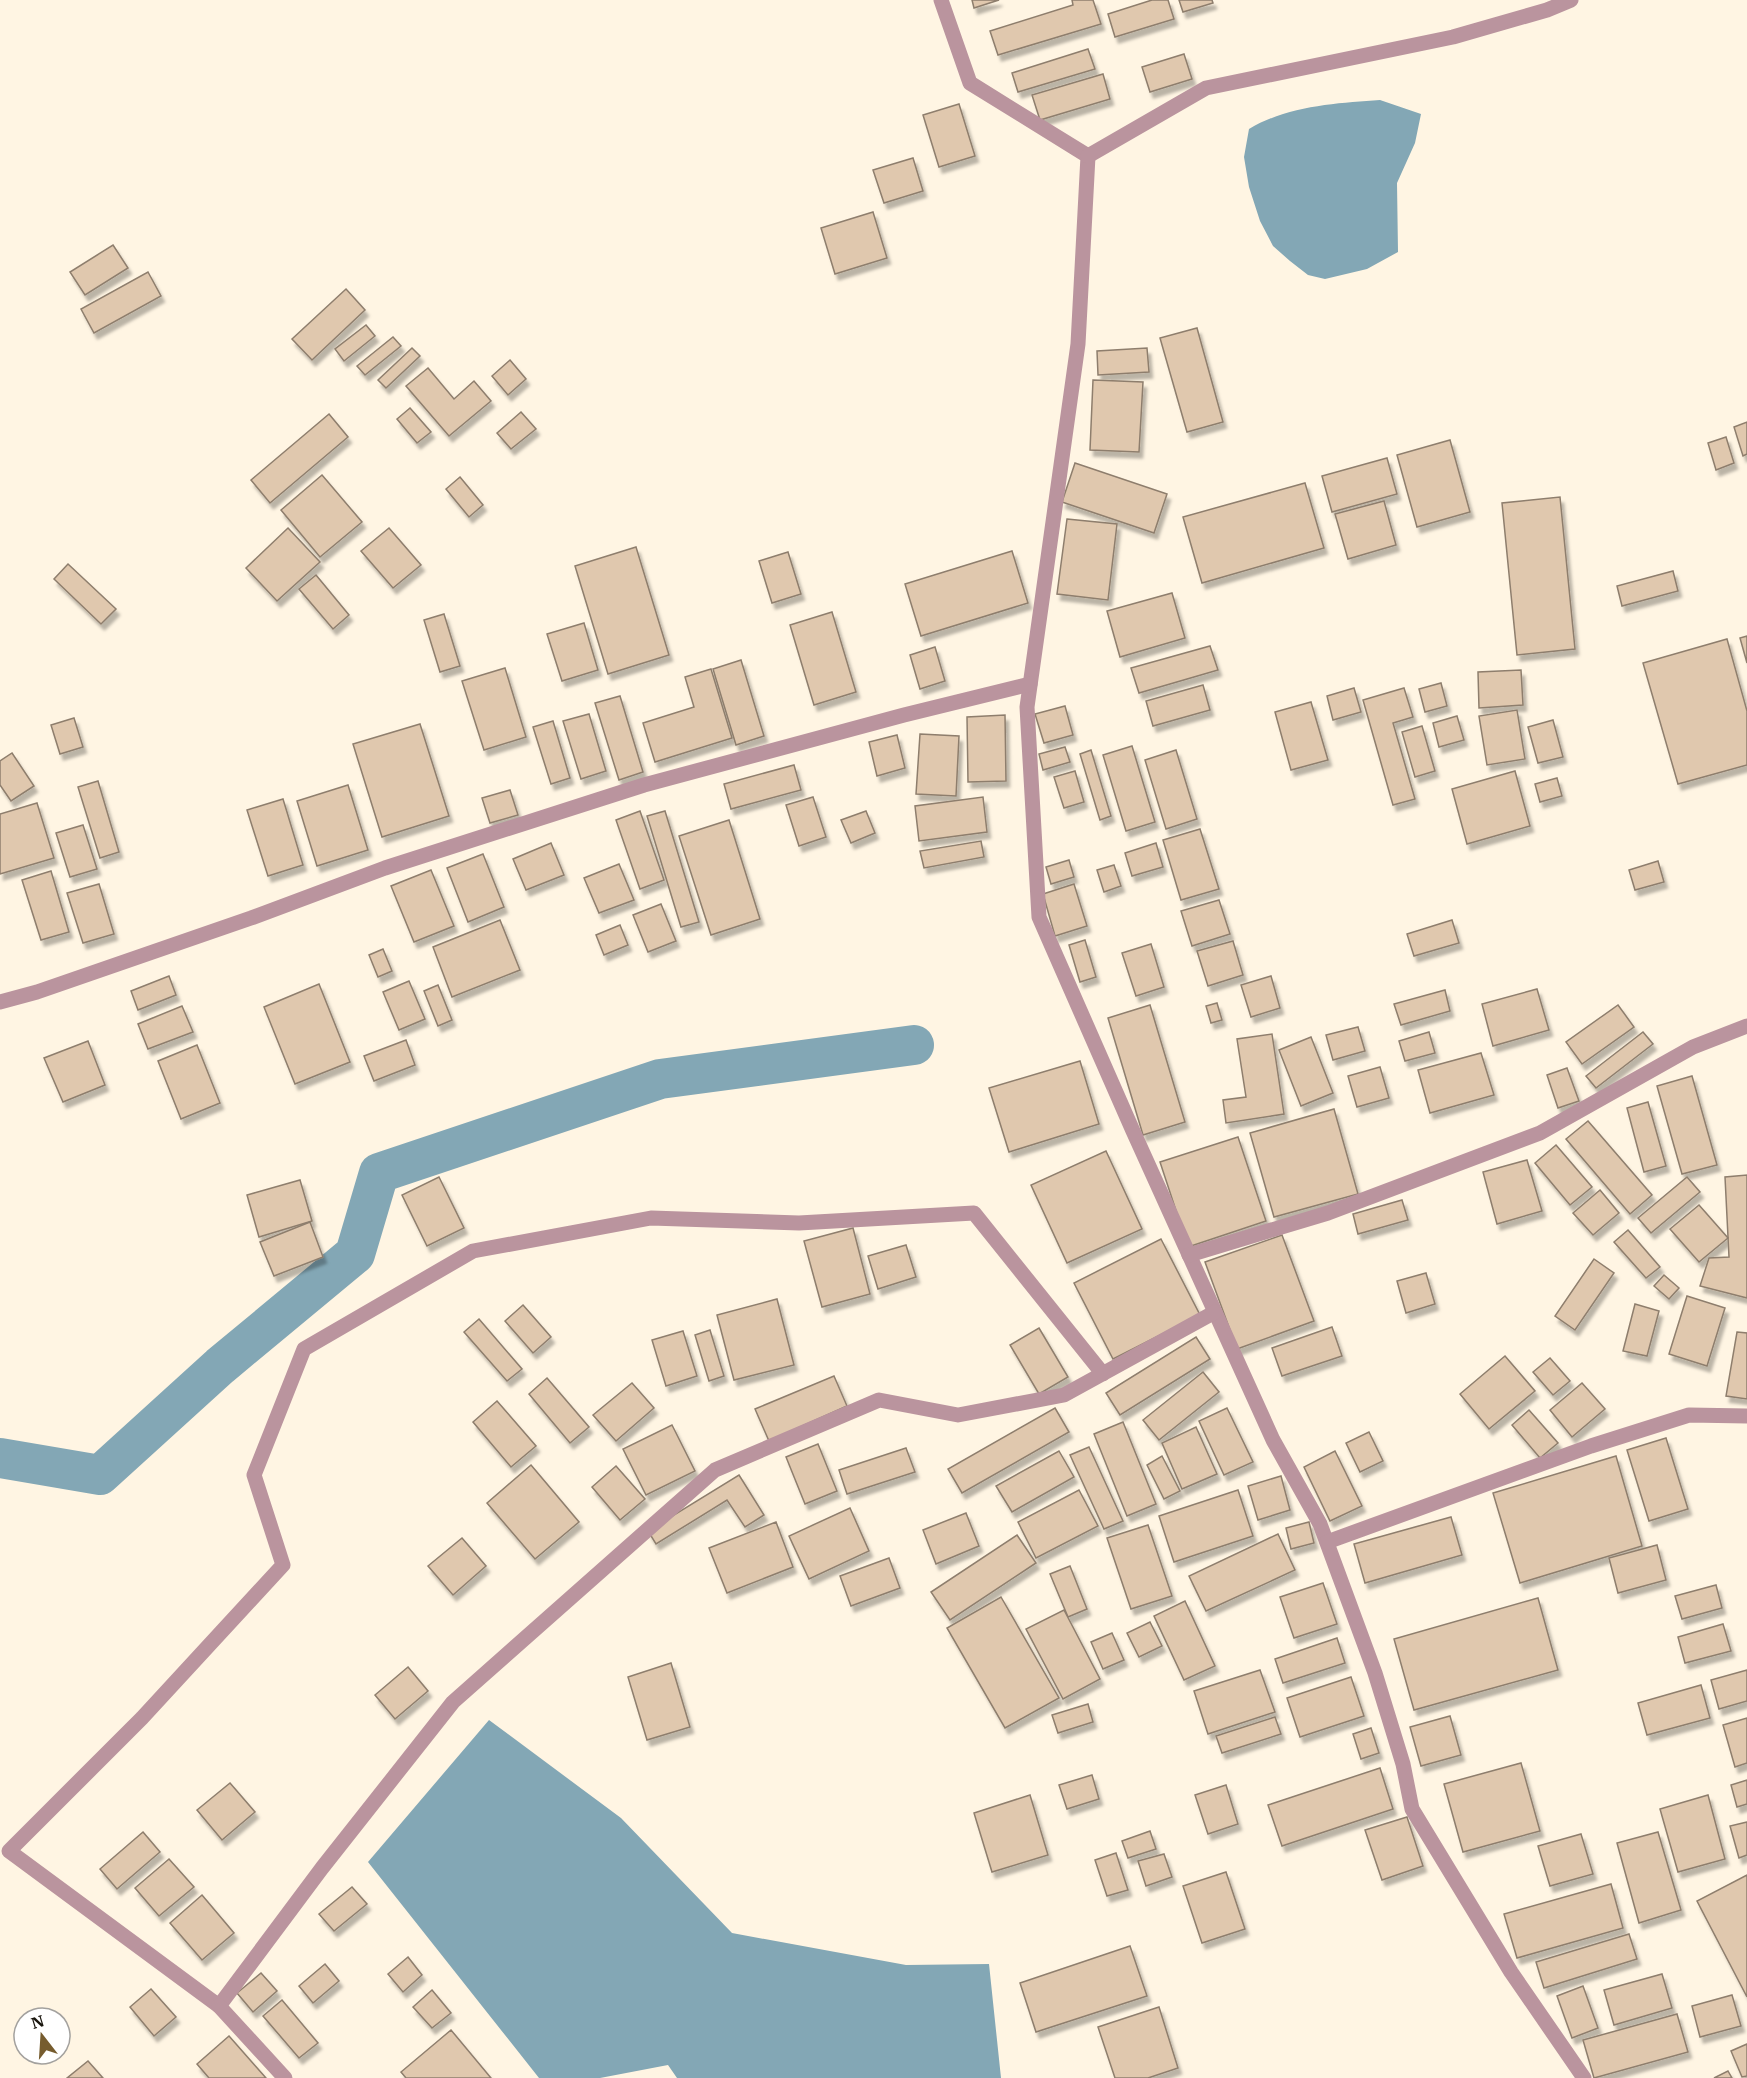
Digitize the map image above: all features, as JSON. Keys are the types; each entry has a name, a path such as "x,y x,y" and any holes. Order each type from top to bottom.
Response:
{"street":[{"path":"941,0 970,83 1088,156"},
{"path":"1088,156 1206,88 1453,37 1547,10 1571,0"},
{"path":"1088,156 1078,344 1027,707 1039,917 1273,1440 1320,1524 1375,1673 1403,1764 1412,1809 1512,1972 1584,2078"},
{"path":"0,1002 37,992 250,918 385,867 644,785 904,715 1030,684"},
{"path":"1189,1255 1328,1213 1540,1133 1693,1047 1747,1026"},
{"path":"285,2078 219,2006 9,1851 142,1718 283,1565 254,1475 304,1349 473,1251 651,1218 799,1223 974,1213 1103,1374"},
{"path":"219,2006 322,1868 453,1702 714,1470 879,1400 958,1415 1064,1395 1215,1312"},
{"path":"1327,1542 1590,1446 1689,1415 1747,1416"}],"water":[{"path":"1380,100 1421,114 1415,143 1397,183 1398,252 1367,269 1325,279 1308,275 1273,246 1260,221 1249,187 1244,157 1249,129 1279,115 1313,107"},
{"path":"489,1720 621,1818 732,1933 906,1965 989,1964 1001,2078 677,2078 668,2065 600,2078 539,2078 368,1862"}],"building":[{"path":"972,0 999,0 974,8"},
{"path":"1072,0 1093,0 1101,24 998,55 990,31 1073,5"},
{"path":"1152,0 1168,0 1174,19 1115,37 1108,14"},
{"path":"1179,0 1212,0 1213,3 1183,12"},
{"path":"1088,49 1095,69 1018,92 1012,73"},
{"path":"1184,54 1192,79 1150,92 1142,67"},
{"path":"1103,74 1110,99 1040,120 1032,95"},
{"path":"959,104 975,156 939,167 923,115"},
{"path":"913,158 923,191 884,203 873,170"},
{"path":"873,212 887,258 835,274 821,228"},
{"path":"113,245 128,268 85,295 70,272"},
{"path":"148,272 161,296 94,333 81,309"},
{"path":"346,289 365,310 312,360 292,339"},
{"path":"366,325 375,336 344,361 335,349"},
{"path":"1197,328 1223,422 1187,432 1160,338"},
{"path":"393,337 401,346 365,375 357,366"},
{"path":"412,348 420,356 386,388 378,380"},
{"path":"1147,348 1149,372 1098,375 1097,351"},
{"path":"510,360 526,379 508,395 492,376"},
{"path":"428,368 454,399 474,381 491,401 449,436 406,386"},
{"path":"1093,380 1143,382 1139,452 1090,450"},
{"path":"410,408 431,432 417,443 397,419"},
{"path":"521,412 536,429 511,449 497,433"},
{"path":"329,414 348,437 270,503 251,480"},
{"path":"1747,422 1747,454 1743,456 1734,427"},
{"path":"1726,437 1734,463 1716,470 1708,443"},
{"path":"1450,440 1470,512 1417,527 1397,455"},
{"path":"1387,458 1397,494 1332,512 1322,476"},
{"path":"1075,463 1167,494 1154,533 1062,502"},
{"path":"322,475 362,522 320,557 281,510"},
{"path":"460,477 483,505 469,517 446,489"},
{"path":"1305,483 1324,548 1202,583 1183,517"},
{"path":"1560,497 1575,649 1517,655 1502,503"},
{"path":"1384,501 1396,545 1348,559 1335,514"},
{"path":"1067,519 1117,524 1108,600 1057,594"},
{"path":"288,528 320,562 277,601 246,568"},
{"path":"389,528 421,565 393,588 361,551"},
{"path":"636,547 669,655 608,674 575,566"},
{"path":"1012,551 1028,603 921,636 905,584"},
{"path":"788,552 801,594 772,603 759,561"},
{"path":"68,564 116,609 101,624 54,579"},
{"path":"1673,571 1678,591 1622,606 1617,586"},
{"path":"316,575 349,615 333,629 299,589"},
{"path":"1172,593 1185,638 1120,657 1107,611"},
{"path":"832,612 856,692 814,705 790,625"},
{"path":"444,614 460,666 440,672 424,620"},
{"path":"584,623 598,670 562,681 547,634"},
{"path":"1747,636 1747,663 1740,638"},
{"path":"1727,639 1747,711 1747,765 1678,784 1643,663"},
{"path":"1210,646 1218,670 1139,693 1131,668"},
{"path":"935,647 945,681 920,689 910,655"},
{"path":"741,660 764,736 736,745 713,669"},
{"path":"505,668 526,737 484,750 462,681"},
{"path":"711,669 732,738 655,762 643,723 694,707 685,677"},
{"path":"1521,670 1523,705 1479,708 1478,672"},
{"path":"1441,683 1447,706 1425,712 1419,689"},
{"path":"1203,685 1210,710 1153,726 1146,701"},
{"path":"1354,688 1361,712 1333,720 1327,696"},
{"path":"1404,688 1413,717 1393,723 1415,799 1393,805 1363,700"},
{"path":"620,696 643,772 619,780 595,703"},
{"path":"1311,702 1328,760 1291,770 1275,712"},
{"path":"1065,706 1073,735 1044,743 1035,714"},
{"path":"1517,710 1525,759 1487,765 1479,716"},
{"path":"589,714 606,771 581,779 563,721"},
{"path":"1005,715 1006,781 968,782 967,717"},
{"path":"1457,716 1464,740 1439,747 1433,723"},
{"path":"74,718 83,747 60,754 51,725"},
{"path":"1553,720 1563,757 1538,763 1528,727"},
{"path":"553,721 570,778 551,784 533,727"},
{"path":"420,724 449,816 382,837 353,744"},
{"path":"1422,726 1435,771 1415,777 1402,732"},
{"path":"920,734 959,736 956,796 916,794"},
{"path":"897,735 905,768 877,776 869,742"},
{"path":"1132,746 1155,822 1126,831 1103,755"},
{"path":"1065,747 1070,762 1043,770 1039,754"},
{"path":"1091,750 1111,816 1100,820 1080,754"},
{"path":"1176,750 1197,819 1166,829 1145,760"},
{"path":"12,753 34,786 11,801 0,785 0,761"},
{"path":"794,765 801,790 731,809 724,784"},
{"path":"1075,771 1084,802 1064,808 1054,777"},
{"path":"1515,771 1530,826 1467,844 1452,789"},
{"path":"1557,778 1562,796 1540,802 1535,784"},
{"path":"98,781 119,852 100,858 78,787"},
{"path":"348,785 368,850 317,866 297,801"},
{"path":"510,790 518,815 490,823 482,798"},
{"path":"813,797 826,837 799,846 786,805"},
{"path":"983,797 987,832 919,841 915,806"},
{"path":"283,799 303,865 268,876 247,810"},
{"path":"37,803 54,858 0,874 0,814"},
{"path":"640,811 664,880 640,889 616,820"},
{"path":"665,811 699,922 681,927 647,816"},
{"path":"866,811 875,833 851,843 841,820"},
{"path":"729,820 760,919 711,935 679,836"},
{"path":"83,825 97,869 70,877 56,833"},
{"path":"1200,829 1219,889 1181,900 1163,840"},
{"path":"981,841 984,857 924,868 920,851"},
{"path":"551,843 564,875 526,890 513,859"},
{"path":"1156,843 1163,867 1132,876 1125,853"},
{"path":"483,854 504,907 468,922 447,868"},
{"path":"1069,860 1074,877 1051,884 1046,867"},
{"path":"1658,861 1664,882 1635,890 1629,870"},
{"path":"619,864 634,900 599,913 584,878"},
{"path":"1114,865 1121,886 1104,892 1097,870"},
{"path":"431,870 454,926 414,942 391,886"},
{"path":"51,871 69,932 41,940 22,880"},
{"path":"99,884 114,934 83,943 67,893"},
{"path":"1074,884 1087,926 1055,936 1043,894"},
{"path":"1219,900 1230,934 1192,946 1181,911"},
{"path":"661,904 676,941 648,952 633,915"},
{"path":"500,920 520,970 452,997 433,947"},
{"path":"1452,920 1459,943 1414,956 1407,934"},
{"path":"620,925 628,945 604,955 596,935"},
{"path":"1085,940 1096,977 1080,982 1069,945"},
{"path":"1233,941 1243,975 1208,986 1197,951"},
{"path":"1151,944 1164,987 1136,996 1122,953"},
{"path":"383,949 392,971 378,977 369,955"},
{"path":"169,976 176,995 138,1010 131,991"},
{"path":"1271,976 1280,1008 1251,1017 1241,985"},
{"path":"409,981 425,1019 399,1030 383,992"},
{"path":"319,984 350,1062 295,1084 264,1007"},
{"path":"438,985 452,1020 438,1026 424,991"},
{"path":"1537,989 1549,1030 1493,1046 1482,1004"},
{"path":"1445,990 1450,1011 1401,1025 1394,1004"},
{"path":"1217,1003 1222,1020 1211,1023 1206,1006"},
{"path":"1150,1005 1185,1122 1143,1135 1108,1018"},
{"path":"1618,1005 1634,1027 1582,1064 1566,1042"},
{"path":"182,1006 193,1032 148,1049 138,1024"},
{"path":"1358,1027 1365,1051 1333,1060 1326,1035"},
{"path":"1429,1032 1435,1053 1405,1061 1399,1041"},
{"path":"1643,1032 1653,1044 1596,1088 1586,1076"},
{"path":"1272,1034 1284,1114 1226,1123 1223,1100 1246,1097 1237,1039"},
{"path":"1311,1037 1333,1093 1301,1106 1279,1050"},
{"path":"406,1040 415,1065 374,1081 364,1056"},
{"path":"88,1041 105,1085 63,1102 44,1058"},
{"path":"197,1045 220,1103 181,1119 158,1061"},
{"path":"1481,1053 1494,1095 1430,1113 1418,1070"},
{"path":"1080,1061 1099,1124 1009,1152 989,1088"},
{"path":"1380,1067 1389,1098 1357,1107 1348,1076"},
{"path":"1567,1068 1579,1101 1558,1108 1547,1075"},
{"path":"1692,1076 1717,1165 1682,1174 1657,1086"},
{"path":"1648,1102 1666,1166 1644,1172 1627,1108"},
{"path":"1334,1109 1358,1194 1274,1217 1250,1133"},
{"path":"1588,1121 1652,1195 1630,1214 1566,1139"},
{"path":"1238,1137 1266,1221 1188,1247 1160,1162"},
{"path":"1556,1145 1592,1187 1570,1205 1535,1163"},
{"path":"1106,1151 1142,1229 1067,1263 1031,1185"},
{"path":"1527,1160 1542,1211 1497,1224 1483,1172"},
{"path":"1747,1175 1747,1298 1700,1286 1709,1258 1729,1257 1725,1177"},
{"path":"439,1177 464,1228 427,1246 402,1195"},
{"path":"1687,1177 1700,1192 1651,1233 1638,1218"},
{"path":"300,1180 312,1221 259,1237 247,1195"},
{"path":"1600,1190 1619,1213 1593,1235 1573,1213"},
{"path":"1402,1200 1408,1220 1358,1234 1353,1214"},
{"path":"1699,1205 1728,1238 1699,1262 1670,1229"},
{"path":"310,1222 323,1257 274,1276 260,1242"},
{"path":"853,1228 870,1294 822,1307 804,1241"},
{"path":"1628,1230 1660,1267 1646,1278 1614,1242"},
{"path":"1282,1235 1314,1321 1237,1349 1205,1262"},
{"path":"1161,1239 1200,1315 1113,1359 1074,1283"},
{"path":"906,1245 916,1277 878,1289 868,1256"},
{"path":"1594,1259 1614,1273 1575,1330 1555,1316"},
{"path":"1426,1273 1435,1304 1406,1313 1397,1281"},
{"path":"1664,1275 1679,1288 1669,1299 1654,1286"},
{"path":"1687,1296 1725,1308 1707,1366 1669,1354"},
{"path":"777,1299 794,1365 734,1380 717,1315"},
{"path":"1635,1304 1659,1311 1647,1356 1623,1351"},
{"path":"523,1305 551,1337 533,1353 505,1321"},
{"path":"479,1319 522,1369 507,1381 464,1332"},
{"path":"1332,1327 1342,1356 1282,1376 1272,1348"},
{"path":"1039,1328 1068,1377 1039,1394 1010,1345"},
{"path":"710,1330 724,1376 709,1381 695,1335"},
{"path":"683,1331 697,1376 666,1386 652,1340"},
{"path":"1737,1332 1747,1333 1747,1399 1726,1396"},
{"path":"1196,1337 1210,1359 1120,1415 1106,1393"},
{"path":"1505,1356 1535,1391 1489,1429 1460,1394"},
{"path":"1550,1358 1570,1381 1553,1395 1533,1372"},
{"path":"1203,1372 1219,1392 1159,1440 1143,1420"},
{"path":"834,1376 847,1406 769,1441 755,1409"},
{"path":"547,1378 589,1427 570,1443 529,1394"},
{"path":"632,1383 654,1408 616,1441 593,1415"},
{"path":"1582,1383 1605,1409 1572,1437 1550,1410"},
{"path":"497,1401 536,1446 511,1467 473,1422"},
{"path":"1055,1408 1069,1432 962,1493 948,1469"},
{"path":"1227,1408 1253,1462 1224,1475 1199,1421"},
{"path":"1529,1410 1558,1443 1540,1458 1512,1425"},
{"path":"1123,1422 1156,1504 1127,1516 1094,1434"},
{"path":"672,1425 695,1471 646,1495 623,1449"},
{"path":"1196,1427 1217,1474 1182,1489 1162,1443"},
{"path":"1369,1432 1383,1461 1360,1472 1346,1443"},
{"path":"1666,1438 1688,1509 1649,1521 1627,1450"},
{"path":"818,1444 837,1491 805,1504 786,1457"},
{"path":"1089,1447 1123,1521 1104,1529 1070,1455"},
{"path":"906,1448 915,1472 847,1494 839,1470"},
{"path":"1059,1451 1074,1477 1012,1512 996,1486"},
{"path":"1335,1451 1362,1506 1330,1521 1304,1467"},
{"path":"1162,1456 1180,1491 1164,1499 1147,1465"},
{"path":"1616,1456 1642,1546 1520,1583 1493,1493"},
{"path":"531,1465 579,1522 535,1559 487,1503"},
{"path":"616,1466 645,1499 620,1520 592,1487"},
{"path":"739,1475 764,1515 745,1527 727,1500 656,1544 648,1531"},
{"path":"1281,1476 1290,1510 1258,1520 1248,1486"},
{"path":"1079,1490 1098,1526 1036,1558 1018,1522"},
{"path":"1238,1490 1253,1536 1174,1562 1159,1516"},
{"path":"850,1508 869,1551 809,1579 789,1536"},
{"path":"966,1513 979,1546 936,1564 923,1530"},
{"path":"1451,1517 1462,1555 1365,1583 1354,1544"},
{"path":"776,1522 793,1567 727,1593 709,1548"},
{"path":"1309,1522 1314,1543 1291,1549 1286,1528"},
{"path":"1148,1525 1172,1596 1131,1609 1107,1538"},
{"path":"1278,1534 1295,1570 1206,1611 1189,1576"},
{"path":"1017,1535 1036,1563 950,1620 931,1592"},
{"path":"462,1538 486,1566 453,1595 428,1566"},
{"path":"1657,1545 1666,1580 1618,1593 1609,1558"},
{"path":"889,1558 900,1588 851,1606 840,1576"},
{"path":"1070,1566 1087,1609 1068,1617 1050,1574"},
{"path":"1323,1583 1337,1624 1294,1638 1280,1597"},
{"path":"1716,1585 1722,1608 1682,1619 1675,1596"},
{"path":"1001,1597 1059,1698 1005,1728 947,1628"},
{"path":"1538,1598 1558,1670 1414,1710 1394,1639"},
{"path":"1185,1601 1215,1666 1184,1680 1154,1616"},
{"path":"1064,1610 1100,1679 1063,1699 1026,1629"},
{"path":"1150,1622 1162,1646 1139,1657 1127,1633"},
{"path":"1723,1624 1731,1651 1685,1663 1678,1637"},
{"path":"1112,1633 1124,1660 1103,1669 1091,1642"},
{"path":"1337,1638 1345,1663 1283,1683 1275,1659"},
{"path":"671,1663 690,1727 647,1740 628,1677"},
{"path":"408,1667 428,1691 395,1719 375,1695"},
{"path":"1260,1670 1275,1712 1208,1734 1194,1691"},
{"path":"1747,1670 1747,1701 1719,1709 1711,1680"},
{"path":"1351,1677 1364,1716 1300,1737 1287,1698"},
{"path":"1701,1685 1710,1718 1647,1735 1638,1703"},
{"path":"1088,1704 1093,1722 1058,1733 1052,1715"},
{"path":"1450,1716 1461,1755 1421,1766 1410,1727"},
{"path":"1275,1717 1281,1734 1222,1753 1216,1736"},
{"path":"1747,1718 1747,1763 1735,1767 1723,1725"},
{"path":"1371,1728 1379,1753 1361,1759 1353,1734"},
{"path":"1521,1763 1540,1831 1463,1852 1444,1784"},
{"path":"1380,1768 1393,1809 1282,1846 1268,1805"},
{"path":"1092,1775 1099,1799 1067,1809 1059,1785"},
{"path":"1747,1780 1747,1804 1737,1807 1731,1785"},
{"path":"230,1783 255,1812 222,1840 197,1810"},
{"path":"1226,1785 1238,1824 1208,1834 1195,1795"},
{"path":"1030,1795 1048,1855 992,1872 974,1813"},
{"path":"1708,1795 1725,1859 1678,1872 1660,1809"},
{"path":"1407,1817 1423,1866 1382,1880 1365,1830"},
{"path":"1747,1822 1747,1855 1739,1858 1730,1826"},
{"path":"1150,1831 1156,1849 1128,1858 1122,1841"},
{"path":"143,1832 160,1852 117,1889 100,1869"},
{"path":"1658,1832 1681,1910 1639,1923 1617,1843"},
{"path":"1581,1834 1593,1874 1550,1886 1538,1846"},
{"path":"1116,1853 1128,1890 1107,1896 1095,1860"},
{"path":"1164,1854 1172,1877 1146,1886 1138,1861"},
{"path":"169,1859 194,1887 159,1916 135,1888"},
{"path":"1226,1872 1245,1929 1202,1943 1183,1886"},
{"path":"1747,1875 1747,1997 1697,1901"},
{"path":"1611,1884 1623,1928 1517,1958 1504,1914"},
{"path":"352,1887 367,1904 334,1931 319,1914"},
{"path":"202,1895 234,1933 202,1960 170,1923"},
{"path":"1629,1934 1637,1959 1544,1988 1536,1962"},
{"path":"1130,1946 1147,1996 1036,2032 1020,1983"},
{"path":"408,1957 422,1975 403,1992 388,1974"},
{"path":"325,1964 339,1981 313,2003 299,1986"},
{"path":"261,1973 277,1991 253,2012 237,1993"},
{"path":"1662,1974 1672,2008 1614,2025 1604,1990"},
{"path":"1583,1986 1598,2028 1572,2038 1557,1996"},
{"path":"151,1989 176,2017 154,2036 130,2007"},
{"path":"432,1990 451,2013 432,2028 413,2007"},
{"path":"1732,1995 1741,2026 1700,2037 1692,2006"},
{"path":"282,2000 318,2043 299,2058 263,2016"},
{"path":"1159,2007 1178,2068 1148,2078 1115,2078 1098,2027"},
{"path":"1677,2014 1688,2052 1594,2078 1583,2040"},
{"path":"451,2030 491,2078 406,2078 401,2072"},
{"path":"229,2036 266,2078 209,2078 197,2064"},
{"path":"1747,2044 1747,2076 1742,2077 1731,2051"},
{"path":"88,2061 103,2078 67,2078"},
{"path":"1728,2071 1732,2078 1714,2078"}],"waterway":[{"path":"0,1458 100,1475 220,1366 355,1254 379,1173 660,1079 914,1045"}]}
